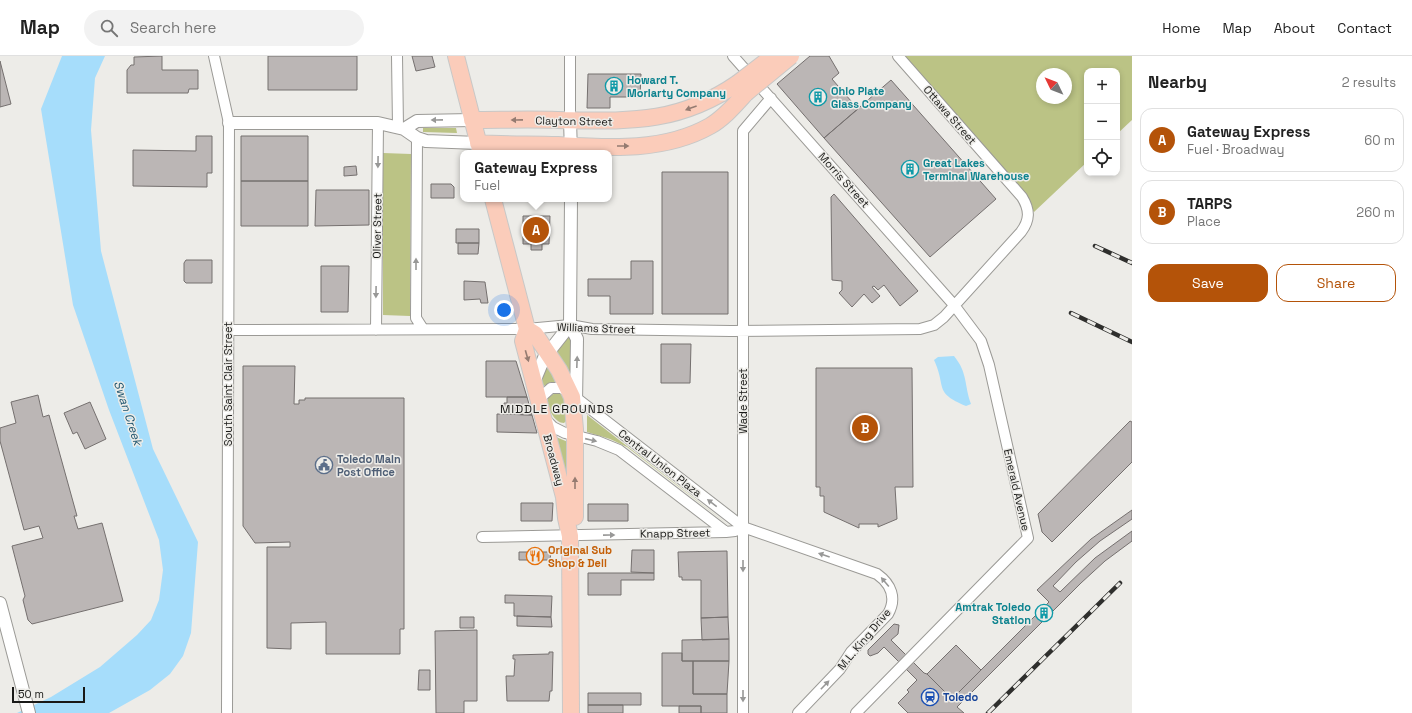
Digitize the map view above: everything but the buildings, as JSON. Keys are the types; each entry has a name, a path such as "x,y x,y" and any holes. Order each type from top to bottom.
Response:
{"main road":[{"path":"456,56 480,148 570,150 640,146 682,138 710,126 722,118 742,88 773,56"},
{"path":"742,88 791,56"},
{"name":"Clayton Street","path":"472,120 624,121 670,115 704,104 742,88"},
{"path":"494,202 527,329"},
{"name":"Broadway","path":"570,536 575,517 575,432 573,395 559,370 535,334 527,329 523,341 564,497 566,518 570,536 571,713"}],"street":[{"name":"South Saint Clair Street","path":"214,56 229,123 226,713"},
{"path":"397,56 401,128"},
{"path":"570,56 570,150"},
{"name":"Morris Street","path":"733,56 954,305"},
{"name":"Ottawa Street","path":"898,56 1022,197 1029,211 1026,226 954,305"},
{"name":"Wade Street","path":"743,713 743,131 771,98"},
{"name":"Clayton Street","path":"401,128 416,121 472,120"},
{"path":"229,123 378,123 401,128 417,138 426,141 480,148"},
{"name":"Oliver Street","path":"376,330 378,123"},
{"path":"417,138 416,318 423,329"},
{"path":"570,202 570,325 577,339 573,395"},
{"name":"Williams Street","path":"228,330 527,329 570,325 599,329 920,329 934,325 954,305"},
{"name":"Emerald Avenue","path":"856,713 1028,538 986,352 981,341 954,305"},
{"path":"534,382 537,371 570,325"},
{"name":"Central Union Plaza","path":"539,399 550,388 561,388 573,395 743,527"},
{"name":"Central Union Plaza","path":"543,418 553,427 575,432 619,450 726,532"},
{"name":"Knapp Street","path":"482,537 726,532 735,531 743,527"},
{"name":"M.L. King Drive","path":"743,527 877,574 886,582 892,591 892,607 888,614 851,652 840,669 798,713"},
{"path":"0,607 29,713"}],"green space":[{"path":"897,56 1132,56 1132,120 1120,131 1120,68 1084,68 1084,165 1034,212"},
{"path":"423,128 456,128 457,133 423,132"},
{"path":"383,153 411,154 410,316 383,315"},
{"path":"569,332 572,332 571,376 556,353 564,343"},
{"path":"547,364 558,382 551,382 542,387 541,380"},
{"path":"555,393 562,394 563,396 568,413 567,420 564,423 560,422 554,417 548,405 548,398"},
{"path":"587,415 735,530 627,447 610,439 587,432"},
{"path":"556,437 568,442 567,479"}],"water":[{"name":"Swan Creek","path":"62,56 105,56 95,78 91,130 101,251 153,449 198,542 191,633 183,656 170,674 150,690 109,713 17,713 51,697 100,667 137,635 151,620 159,600 163,570 159,540 109,410 73,305 41,109"},
{"path":"954,356 964,374 971,404 966,406 949,397 945,393 942,388 938,369 934,360 938,357"}],"railway":[{"path":"1095,246 1132,263"},
{"path":"1071,313 1132,342"},
{"path":"988,713 1120,583"}],"place":[{"name":"Howard T. Moriarty Company","path":"614,86"},
{"name":"Ohio Plate Glass Company","path":"818,97"},
{"name":"Great Lakes Terminal Warehouse","path":"910,169"},
{"name":"Gateway Express","path":"536,230"},
{"name":"TARPS","path":"865,428"},
{"name":"Toledo Main Post Office","path":"324,465"},
{"name":"Original Sub Shop & Deli","path":"535,556"},
{"name":"Amtrak Toledo Station","path":"1044,613"},
{"name":"Toledo","path":"930,697"}],"district":[{"name":"MIDDLE GROUNDS","path":"557,409"}]}
